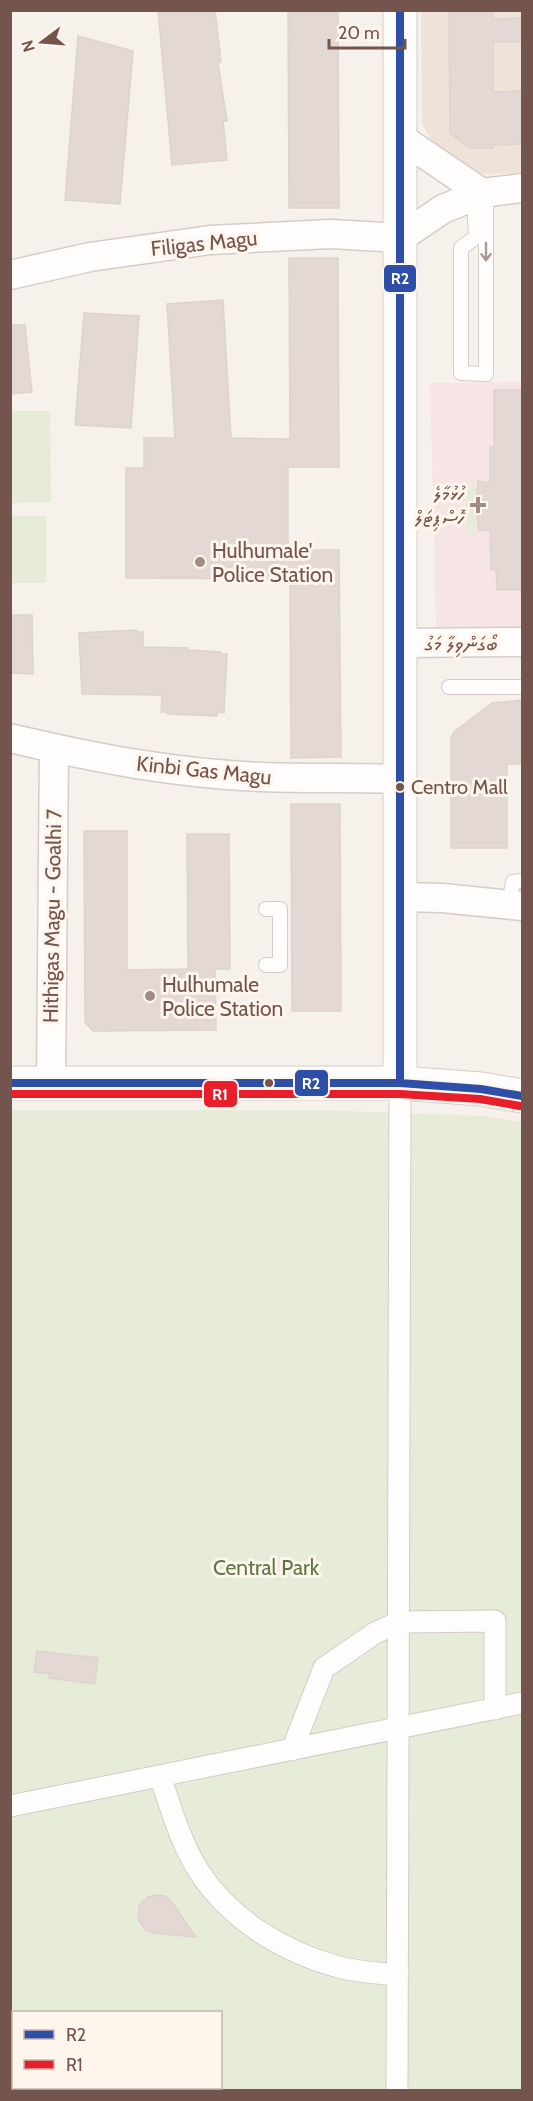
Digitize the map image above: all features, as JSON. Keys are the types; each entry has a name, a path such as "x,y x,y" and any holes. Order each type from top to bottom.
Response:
{"street":[{"path":"398,2091 400,10"},
{"path":"400,138 481,194"},
{"path":"400,238 443,209 481,194 522,188"},
{"name":"Filigas Magu","path":"10,275 90,257 210,240 331,234 400,238"},
{"name":"ބޯގަންވިލާ މަގު","path":"400,643 522,642"},
{"name":"Kinbi Gas Magu","path":"10,738 144,765 215,774 400,779"},
{"name":"Hithigas Magu - Goalhi 7","path":"51,1084 54,748"},
{"path":"400,897 518,897"},
{"path":"10,1083 400,1083 481,1089 522,1096"},
{"path":"292,1750 324,1668 375,1633 399,1622 495,1621 495,1709"},
{"path":"10,1806 522,1703"},
{"path":"160,1776 181,1835 198,1870 236,1914 259,1932 313,1958 340,1968 398,1975"}],"lane":[{"path":"481,194 486,374 461,373 461,248 476,237 481,194"},
{"path":"460,315 486,316"},
{"path":"449,687 522,687"},
{"path":"266,909 280,909 280,965 266,965"}],"shaded area":[{"path":"421,11 522,11 522,173 480,173 438,148 430,138 422,124"},
{"name":"ހުޅުމާލެ ހޮސްޕިޓަލް","path":"522,382 522,628 436,628 430,383"}],"green space":[{"path":"10,411 50,411 51,502 11,503"},
{"path":"470,478 476,482 469,482 469,486 476,487 476,505 469,506 470,509 476,509 476,529 469,529 469,532 476,532 471,537 466,533 466,481"},
{"path":"10,516 46,516 46,583 11,583"},
{"name":"Central Park","path":"10,1110 319,1110 485,1116 522,1122 522,2090 11,2090"}],"building":[{"path":"158,10 215,10 221,62 218,63 227,121 223,121 227,160 172,165"},
{"path":"288,10 338,10 339,208 289,208"},
{"path":"449,10 493,10 493,19 522,18 522,42 493,42 493,92 522,91 522,144 470,148 450,133"},
{"path":"78,36 133,51 120,204 65,200"},
{"path":"289,258 338,258 339,467 288,467 288,550 339,550 341,757 291,758 290,579 126,578 126,468 144,468 144,438 175,438 167,304 223,300 231,438 290,439"},
{"path":"84,313 139,316 131,428 75,425"},
{"path":"10,325 25,325 32,392 10,394"},
{"path":"494,390 522,390 522,590 497,590 496,569 491,570 490,530 479,531 476,507 478,481 490,483 490,447 494,447"},
{"path":"10,615 32,615 33,674 10,673"},
{"path":"137,630 137,632 143,632 143,647 188,648 188,650 227,654 224,713 217,712 217,716 167,714 167,712 161,712 162,695 82,694 79,633"},
{"path":"522,700 522,764 507,764 507,848 451,848 451,739 454,732 492,703"},
{"path":"291,804 340,804 341,1011 292,1011"},
{"path":"84,831 127,831 127,970 188,969 187,834 229,834 230,969 215,969 216,1030 93,1031 85,1022"},
{"path":"37,1651 98,1658 95,1684 49,1678 50,1674 34,1672"},
{"path":"165,1896 171,1901 196,1937 152,1933 145,1930 138,1919 139,1906 148,1897"}],"transit line":[{"name":"R2","path":"400,10 400,1083"},
{"name":"R2","path":"10,1083 400,1083 481,1089 522,1096"},
{"name":"R1","path":"10,1094 400,1094 480,1099 520,1106"}],"place":[{"name":"ހުޅުމާލެ ހޮސްޕިޓަލް","path":"478,505"},
{"name":"Hulhumale' Police Station","path":"200,562"},
{"name":"Centro Mall","path":"400,787"},
{"name":"Hulhumale Police Station","path":"150,996"}]}
